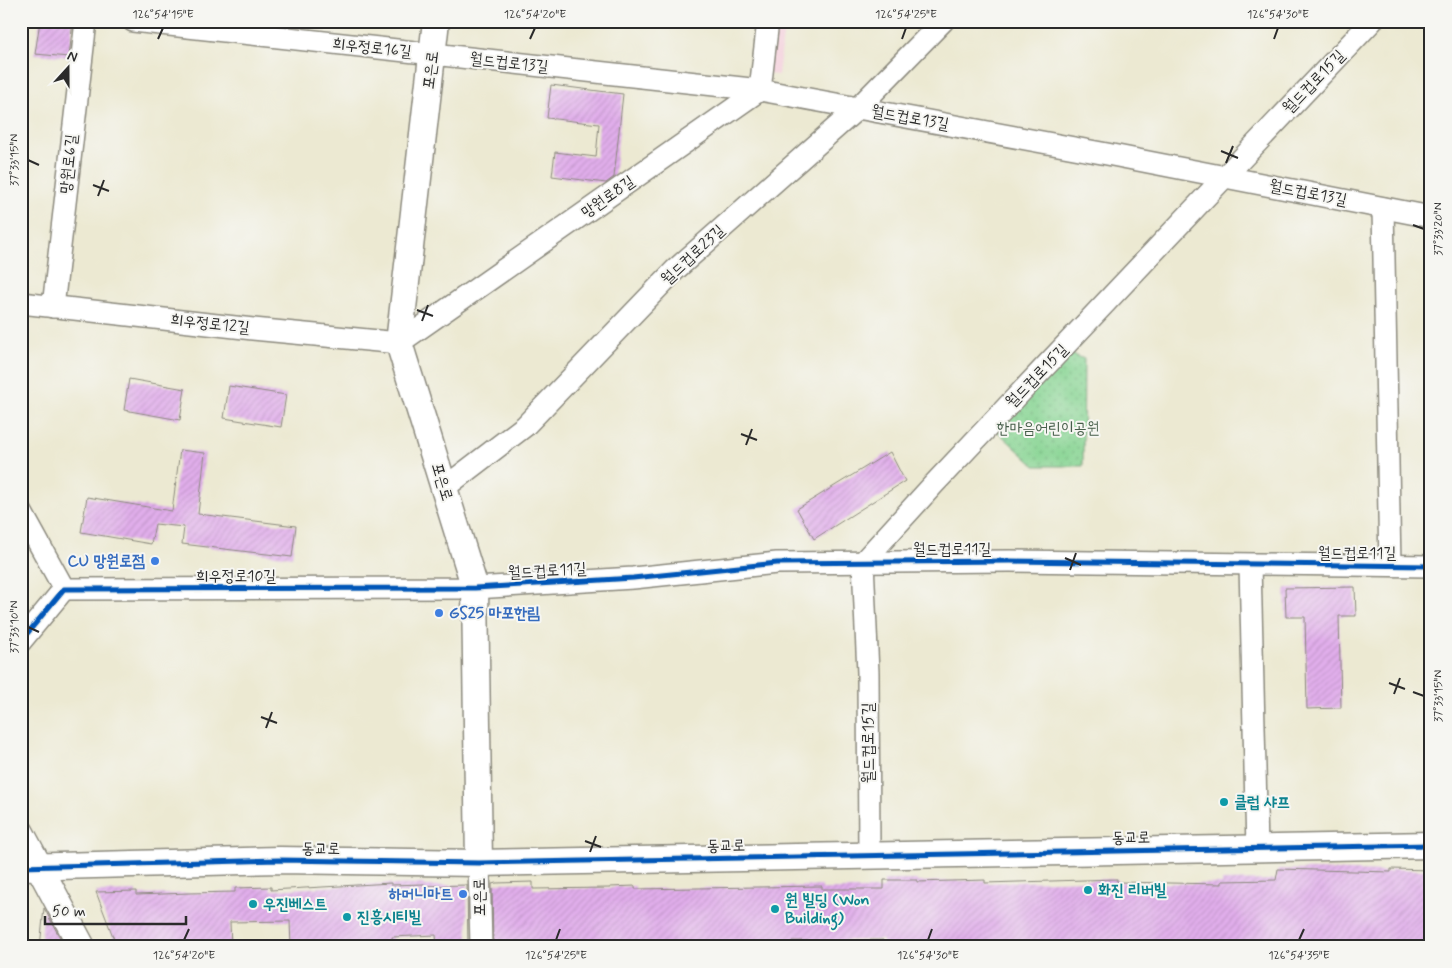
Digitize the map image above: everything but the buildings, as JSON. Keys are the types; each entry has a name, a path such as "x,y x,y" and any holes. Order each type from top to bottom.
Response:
{"street":[{"name":"망원로6길","path":"53,307 86,21"},
{"name":"희우정로16길","path":"133,21 432,54"},
{"name":"포은로","path":"436,21 399,343 475,588 481,947"},
{"path":"760,90 768,21"},
{"name":"월드컵로23길","path":"444,488 525,426 676,270 857,109 943,21"},
{"name":"월드컵로15길","path":"869,856 868,674 863,562 934,484 1372,21"},
{"name":"월드컵로13길","path":"432,54 760,90 1431,217"},
{"name":"망원로8길","path":"399,343 760,90"},
{"path":"1383,208 1390,565"},
{"name":"희우정로12길","path":"21,303 399,343"},
{"path":"21,511 64,590 21,641"},
{"name":"월드컵로11길","path":"475,588 633,578 777,563 1010,561 1431,566"},
{"path":"1250,565 1258,849"},
{"name":"희우정로10길","path":"64,590 475,588"},
{"path":"21,833 30,867 82,947"},
{"name":"동교로","path":"30,867 279,860 479,863 1431,845"}],"shaded area":[{"path":"765,21 785,21 778,75 759,73"}],"green space":[{"name":"한마음어린이공원","path":"1069,353 1084,359 1083,466 1035,466 997,431"}],"cycle path":[{"path":"21,641 64,589 475,588 633,578 777,563 1010,561 1431,566"},
{"path":"21,867 279,860 479,863 1431,845"}],"place":[{"name":"CU 망원로점","path":"155,561"},
{"name":"GS25 마포한림","path":"439,613"},
{"name":"클럽 샤프","path":"1224,802"},
{"name":"화진 리버빌","path":"1088,890"},
{"name":"하머니마트","path":"463,894"},
{"name":"우진베스트","path":"253,904"},
{"name":"원 빌딩 (Won Building)","path":"775,909"},
{"name":"진흥시티빌","path":"347,917"}]}
